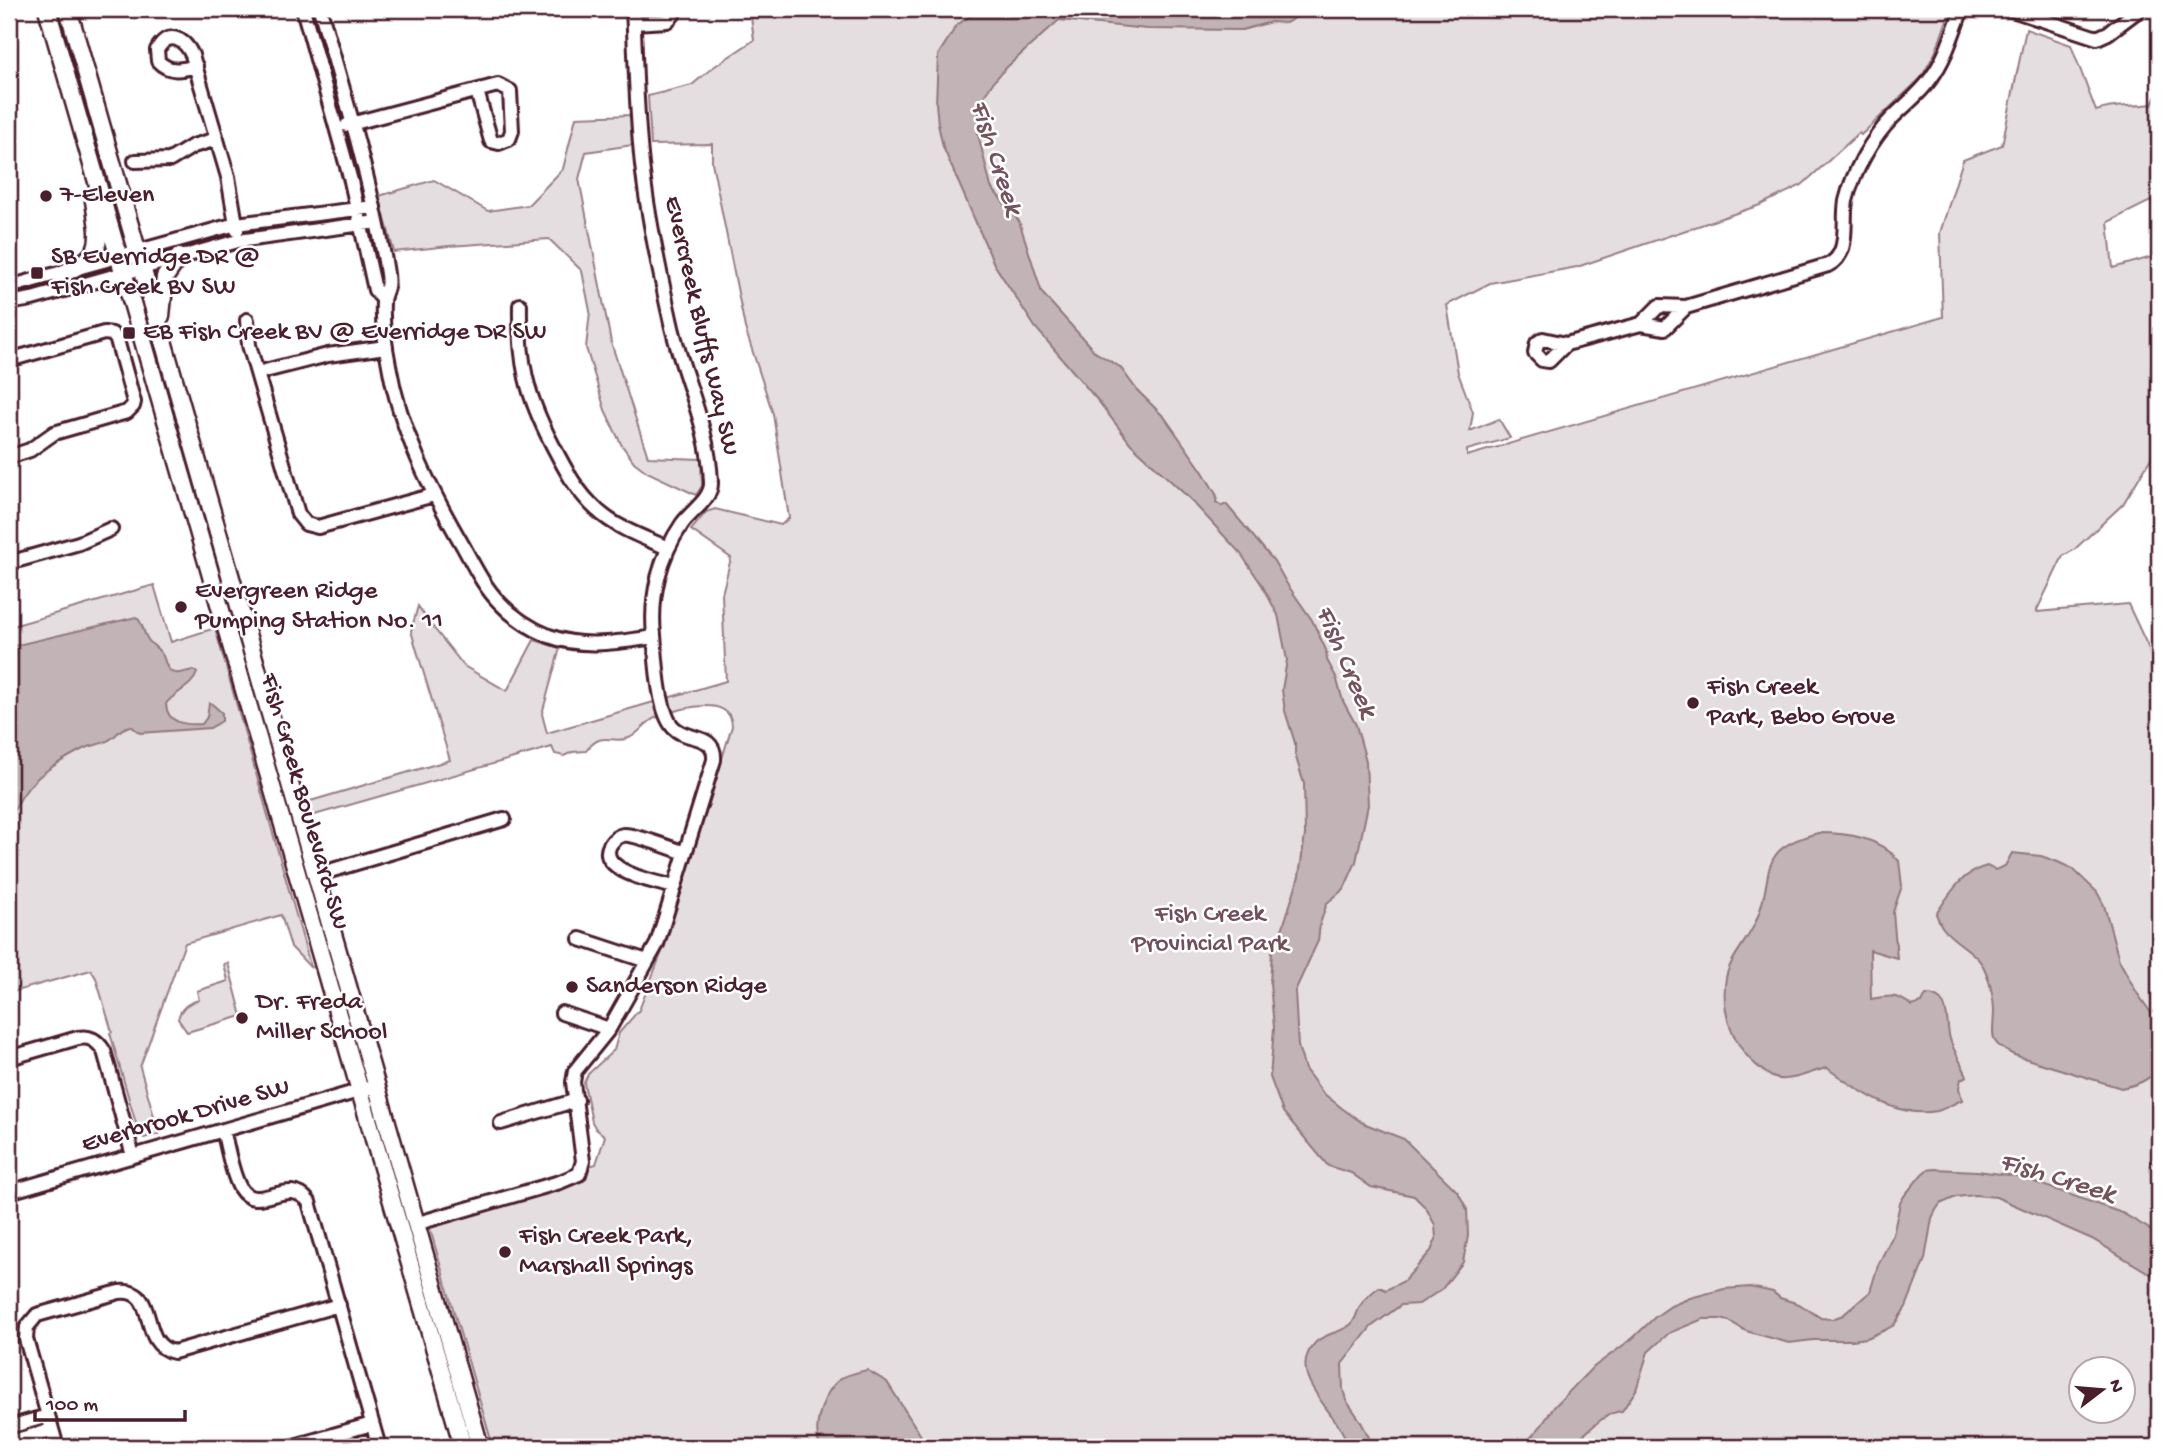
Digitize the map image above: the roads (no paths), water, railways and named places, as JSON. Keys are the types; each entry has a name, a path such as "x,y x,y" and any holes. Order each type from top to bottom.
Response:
{"main road":[{"name":"Fish Creek Boulevard SW","path":"47,9 121,265 251,681 316,875 368,1088 463,1447"},
{"name":"Fish Creek Boulevard SW","path":"68,9 160,325 251,681 368,1088 415,1224 480,1447"},
{"path":"60,275 91,258 99,237 83,130"},
{"path":"160,325 165,276 179,257"}],"street":[{"path":"303,9 362,224 375,290 382,298"},
{"path":"320,9 353,124 377,222 388,284 382,298 392,382 404,424 433,495 482,580 498,601 527,624 549,636 586,643 610,643 654,637"},
{"name":"Evercreek Bluffs Way SW","path":"633,9 643,170 649,211 671,325 702,422 711,481 707,496 682,524 668,548 658,575 654,597 654,637 663,705 671,726 706,740 715,755 685,853"},
{"path":"634,23 667,21 673,15 674,9"},
{"path":"1641,324 1658,306 1686,307 1828,265 1838,258 1842,249 1846,201 1856,172 1887,124 1931,78 1947,50 1962,9"},
{"path":"2009,9 2097,38 2140,9"},
{"path":"195,66 228,177 238,241"},
{"path":"337,128 498,85 510,91 512,131 509,139 499,144 491,141 477,91"},
{"path":"135,161 170,160 193,146 217,139"},
{"path":"9,303 141,260 236,224 374,207"},
{"path":"141,260 179,257 238,241 377,222"},
{"path":"9,287 121,265"},
{"path":"520,305 519,341 528,392 570,480 599,512 638,535 668,548"},
{"path":"1566,344 1641,324 1665,328 1686,307"},
{"path":"247,320 249,345 257,373 298,514 306,523 323,526 433,495"},
{"path":"9,360 104,333 112,334 117,340 134,402 127,412 54,433 30,450 9,457"},
{"path":"257,373 328,355 386,347"},
{"path":"10,558 79,543 111,529"},
{"path":"316,875 504,819"},
{"path":"415,1224 560,1182 579,1174 583,1161 573,1082 575,1071 609,1029 657,944 675,887 685,853 628,835 619,836 610,845 609,857 620,870 675,887"},
{"path":"580,939 647,961"},
{"path":"562,1013 609,1029"},
{"path":"9,1058 78,1038 87,1037 97,1042 104,1051 133,1156"},
{"name":"Everbrook Drive SW","path":"9,1192 368,1088"},
{"path":"501,1122 577,1100"},
{"path":"223,1130 239,1185 246,1194 256,1198 293,1191 299,1192 309,1202 379,1447"},
{"path":"57,1447 25,1333 28,1324 37,1315 119,1292 130,1292 145,1304 158,1344 164,1350 174,1352 339,1305"},
{"path":"9,1427 48,1416"},
{"path":"292,1447 372,1424"},
{"path":"9,1442 52,1430"}],"place":[{"name":"7-Eleven","path":"46,196"},
{"name":"SB Everridge DR @ Fish Creek BV SW","path":"37,273"},
{"name":"EB Fish Creek BV @ Everridge DR SW","path":"129,333"},
{"name":"Evergreen Ridge Pumping Station No. 11","path":"181,607"},
{"name":"Fish Creek Park, Bebo Grove","path":"1693,703"},
{"name":"Sanderson Ridge","path":"572,987"},
{"name":"Dr. Freda Miller School","path":"242,1018"},
{"name":"Fish Creek Park, Marshall Springs","path":"505,1252"}],"water label":[{"name":"Fish Creek","path":"995,158"},
{"name":"Fish Creek","path":"1345,662"},
{"name":"Fish Creek","path":"2057,1179"}],"park label":[{"name":"Fish Creek Provincial Park","path":"1210,930"}]}
